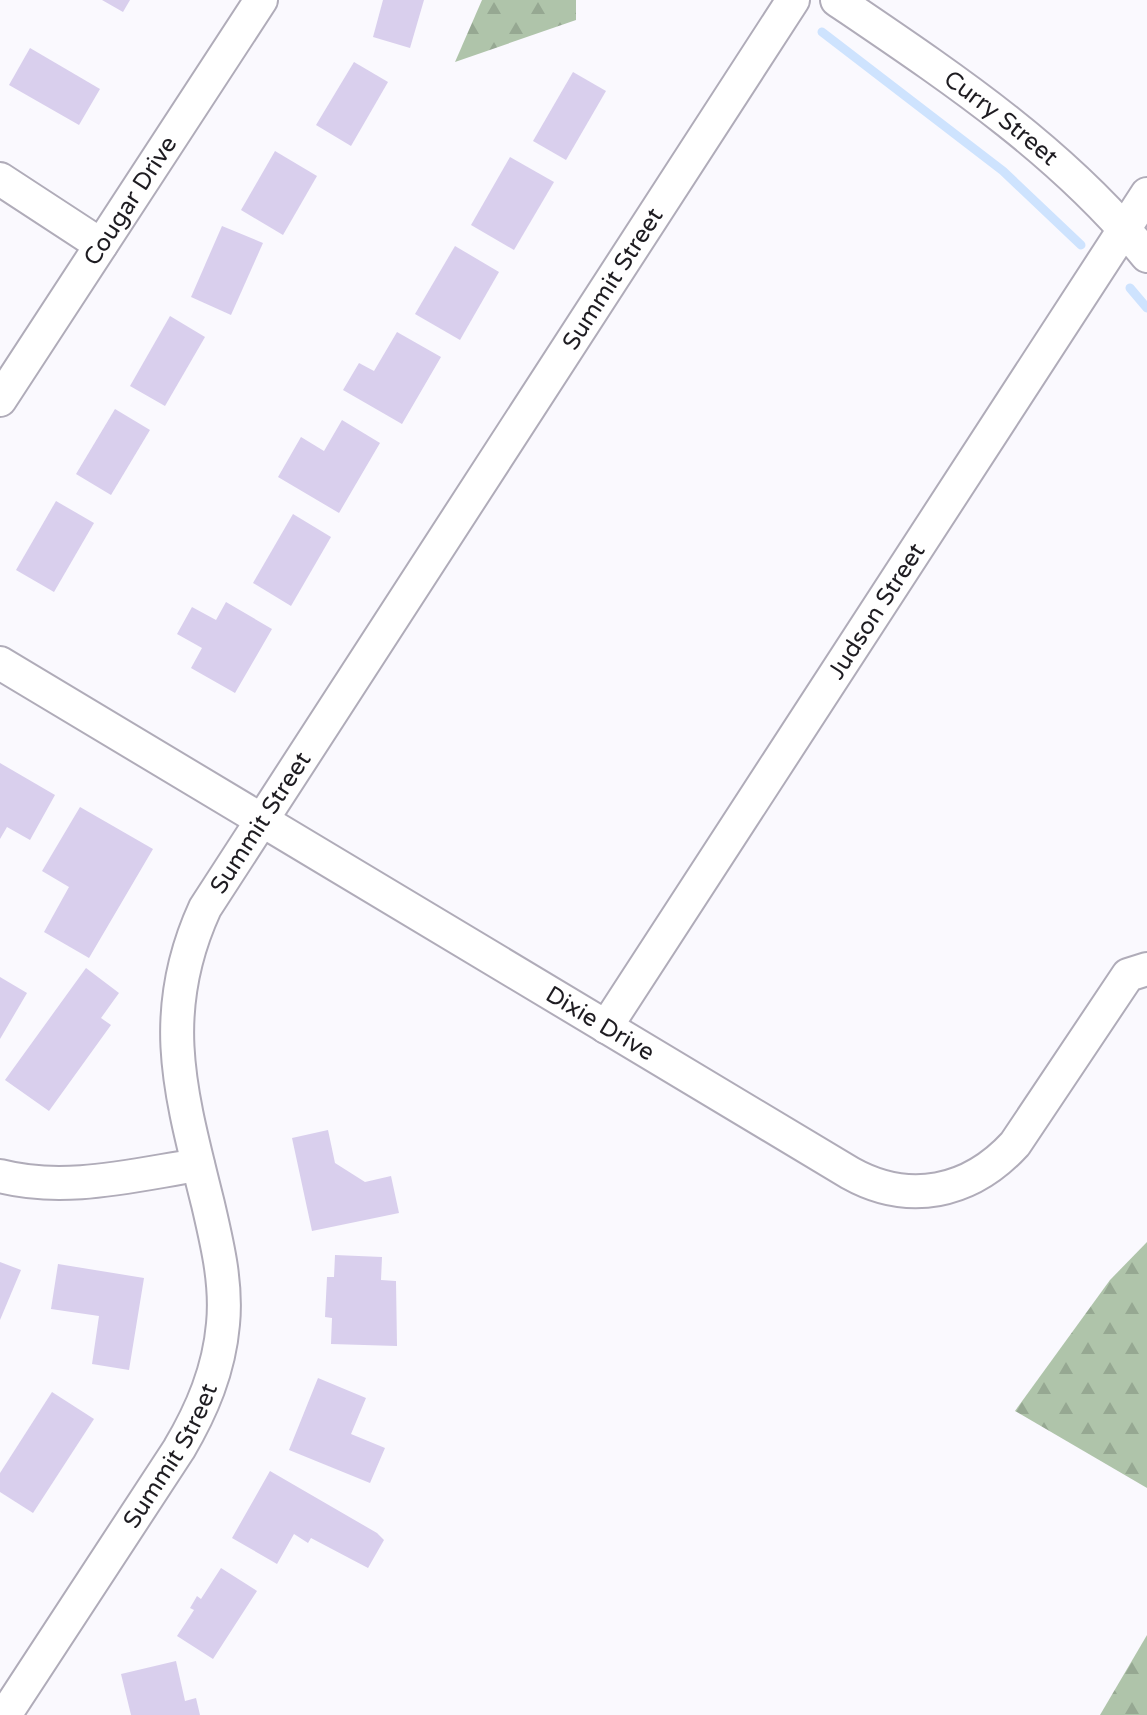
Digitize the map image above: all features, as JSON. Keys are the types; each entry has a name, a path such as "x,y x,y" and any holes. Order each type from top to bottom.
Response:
{"street":[{"name":"Cougar Drive","path":"0,400 261,0"},
{"name":"Summit Street","path":"5,1715 179,1449 209,1389 219,1357 223,1287 219,1253 176,1063 176,999 192,937 205,908 793,0"},
{"name":"Curry Street","path":"837,0 982,98 1037,143 1125,228 1147,256"},
{"path":"0,179 101,245"},
{"name":"Judson Street","path":"606,1027 1147,194"},
{"name":"Dixie Drive","path":"0,663 868,1183 898,1191 928,1192 968,1182 1001,1160 1015,1144 1128,975 1147,969"},
{"path":"0,1176 50,1184 81,1183 198,1165"}],"green space":[{"path":"482,0 576,0 576,20 455,62"},
{"path":"1147,1242 1147,1488 1015,1411 1110,1280"},
{"path":"1147,1635 1147,1715 1100,1715"}],"building":[{"path":"102,0 130,0 123,12"},
{"path":"383,0 424,0 410,48 373,37"},
{"path":"30,48 100,89 79,125 9,85"},
{"path":"354,62 388,82 351,146 316,125"},
{"path":"573,72 606,91 566,160 533,141"},
{"path":"275,151 317,176 283,235 241,210"},
{"path":"510,157 554,182 514,250 471,225"},
{"path":"222,226 263,243 231,315 191,297"},
{"path":"455,246 499,272 460,340 415,314"},
{"path":"170,316 205,337 165,406 130,386"},
{"path":"397,332 441,357 402,424 343,390 359,363 374,371"},
{"path":"115,409 150,430 111,495 76,474"},
{"path":"342,420 380,443 339,513 278,477 301,437 324,451"},
{"path":"56,501 94,523 54,592 16,570"},
{"path":"293,514 331,537 291,606 253,583"},
{"path":"226,602 272,629 235,693 191,668 202,648 177,634 192,607 216,620"},
{"path":"0,763 55,795 30,840 7,827 0,839"},
{"path":"80,807 153,849 89,958 44,932 69,887 42,871"},
{"path":"86,968 119,993 101,1018 111,1025 49,1111 5,1080"},
{"path":"0,977 27,993 0,1039"},
{"path":"328,1130 335,1163 365,1182 391,1176 399,1213 312,1231 292,1138"},
{"path":"335,1255 382,1257 381,1280 396,1281 397,1346 331,1344 332,1318 325,1317 327,1277 334,1277"},
{"path":"0,1262 21,1270 0,1320"},
{"path":"58,1264 144,1278 129,1370 92,1364 99,1316 51,1309"},
{"path":"318,1378 366,1398 351,1434 385,1448 370,1483 289,1450"},
{"path":"52,1392 94,1419 33,1513 0,1492 0,1473"},
{"path":"270,1471 377,1533 384,1540 368,1568 311,1538 308,1543 294,1534 277,1564 232,1538"},
{"path":"221,1568 257,1591 213,1659 177,1636 194,1610 190,1608 197,1596 201,1599"},
{"path":"176,1661 185,1701 196,1698 200,1715 131,1715 121,1674"}],"waterway":[{"path":"822,32 1003,171 1081,245"},
{"path":"1130,288 1147,308"}]}
